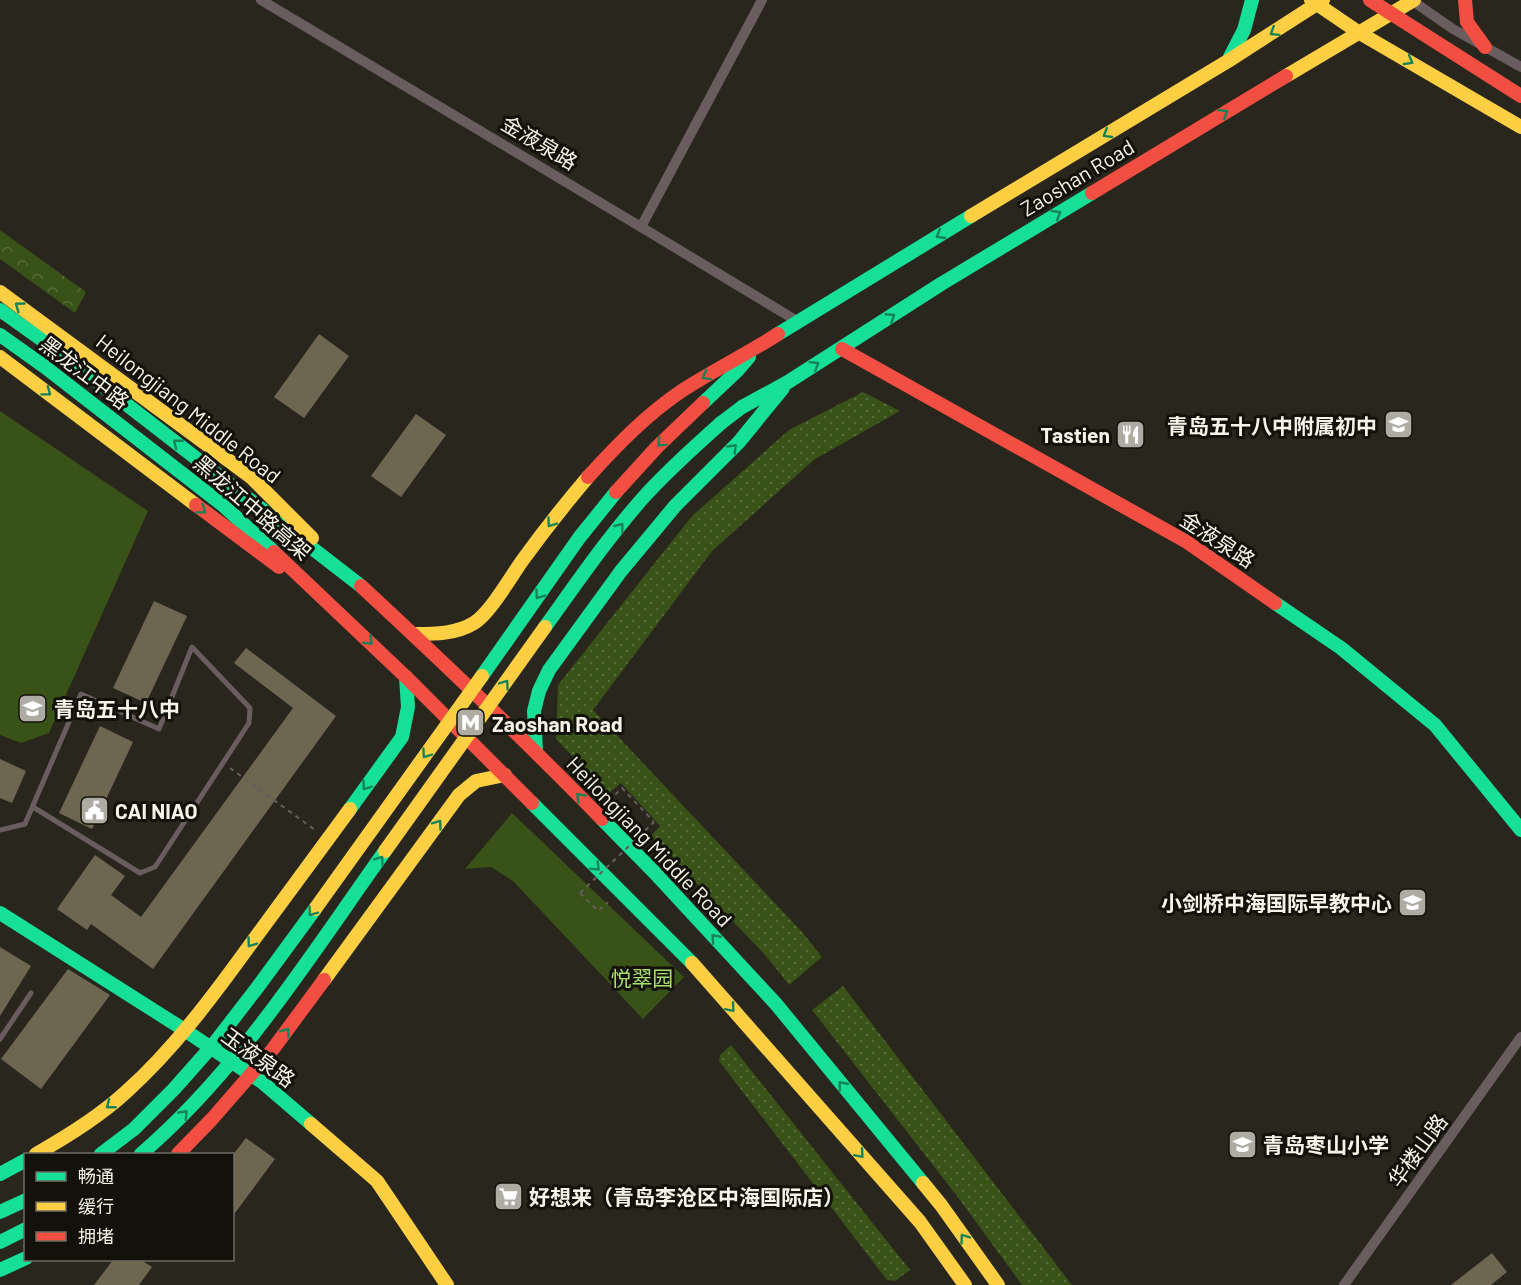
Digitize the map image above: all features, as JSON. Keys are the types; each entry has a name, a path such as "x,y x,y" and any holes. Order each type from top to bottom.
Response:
{"main road":[{"path":"1228,60 1243,34 1250,15 1252,0"},
{"path":"1370,0 1521,96"},
{"name":"Zaoshan Road","path":"143,1153 200,1097 276,1004 597,554 642,499 669,471 742,406 788,382 941,284 1412,0"},
{"path":"1465,0 1467,22 1485,47"},
{"path":"1317,1 1358,32 1521,127"},
{"name":"Zaoshan Road","path":"415,634 437,635 452,632 468,626 483,616 568,500 627,435 692,383 757,347 1228,60 1317,1"},
{"name":"Heilongjiang Middle Road","path":"0,292 251,477 356,581 415,634 536,752 662,880 776,1004 941,1205 998,1285"},
{"name":"黑龙江中路","path":"0,310 156,427"},
{"name":"黑龙江中路","path":"0,335 144,443"},
{"name":"Zaoshan Road","path":"104,1153 134,1129 213,1045 386,812 579,538 626,480 657,447 737,371 757,347"},
{"name":"金液泉路","path":"842,349 1187,542 1341,648 1435,725 1521,830"},
{"path":"0,357 332,606 406,677 693,964 920,1222 965,1285"},
{"name":"Zaoshan Road","path":"536,752 534,711 539,691 549,670 621,571 675,506 739,442 788,382"},
{"name":"黑龙江中路高架","path":"156,427 356,581"},
{"name":"黑龙江中路高架","path":"144,443 224,506 332,606"},
{"path":"39,1153 112,1105 152,1067 211,999 402,737 408,720 410,700 406,677"},
{"path":"180,1153 273,1049 459,795 476,781 505,775"},
{"name":"玉液泉路","path":"0,913 262,1082 377,1181 447,1285"},
{"path":"0,1174 24,1161"},
{"path":"0,1212 24,1201"},
{"path":"0,1242 24,1230"},
{"path":"0,1270 24,1259"}],"street":[{"name":"金液泉路","path":"261,0 797,321"},
{"path":"642,227 762,0"},
{"path":"1412,0 1453,29 1521,67"},
{"name":"华楼山路","path":"1344,1285 1521,1037"}],"lane":[{"path":"0,830 25,824 81,694 159,729 192,647 250,708 249,723 155,867 140,873 33,807"},
{"path":"0,1039 31,993"}],"path":[{"path":"223,762 327,839"},
{"path":"597,814 622,788 654,822 580,893 598,911 620,890"}],"green space":[{"path":"0,230 86,292 75,313 0,259"},
{"path":"863,392 900,411 815,459 712,551 593,710 803,933 822,957 789,985 767,957 651,836 660,826 621,783 608,794 556,739 558,685 692,516 789,430"},
{"name":"青岛五十八中","path":"0,411 148,511 49,733 21,743 0,735"},
{"name":"悦翠园","path":"512,813 684,977 643,1019 513,881 491,867 465,869"},
{"path":"843,986 1072,1285 1022,1285 957,1196 812,1010"},
{"path":"731,1045 910,1270 895,1281 887,1280 719,1061 720,1055"}],"building":[{"path":"319,334 349,356 304,418 274,397"},
{"path":"416,414 446,435 401,497 371,476"},
{"path":"154,601 187,616 146,703 113,688"},
{"path":"246,648 336,716 153,969 91,924 87,930 57,909 95,855 125,876 111,895 141,917 293,708 234,663"},
{"path":"100,726 133,742 92,829 59,813"},
{"path":"0,759 26,771 12,803 0,798"},
{"path":"0,947 31,966 0,1016"},
{"path":"68,969 110,995 41,1089 1,1059"},
{"path":"246,1138 275,1159 234,1214 234,1153"},
{"path":"1492,1253 1507,1272 1491,1285 1451,1285"},
{"path":"112,1261 143,1261 152,1267 139,1285 94,1285"}],"traffic: fast":[{"path":"1230,57 1244,30 1252,0"},
{"path":"721,423 742,407 788,382 941,284 1092,193"},
{"path":"778,334 971,216"},
{"path":"0,310 55,349 361,586"},
{"path":"0,335 45,367 224,506 274,552"},
{"path":"703,403 749,357"},
{"path":"536,752 534,711 539,691 549,670 621,571 675,506 739,442 783,388"},
{"path":"545,627 604,546 642,499 670,469 721,423"},
{"path":"482,676 579,538 616,492"},
{"path":"1275,603 1341,648 1435,725 1521,830"},
{"path":"350,809 402,737 408,707 406,677"},
{"path":"532,803 692,963"},
{"path":"602,819 776,1004 923,1183"},
{"path":"142,1153 177,1121 242,1048 301,971 385,851"},
{"path":"102,1153 134,1129 213,1045 315,909"},
{"path":"0,913 262,1082 311,1124"},
{"path":"0,1174 24,1161"},
{"path":"0,1212 24,1201"},
{"path":"0,1242 24,1230"},
{"path":"0,1270 24,1259"}],"traffic: slow":[{"path":"1311,0 1358,32 1521,127"},
{"path":"971,216 1228,61 1323,0"},
{"path":"1286,76 1414,0"},
{"path":"0,292 251,477 312,538"},
{"path":"0,357 196,505"},
{"path":"415,634 453,631 467,627 480,618 588,477"},
{"path":"385,851 545,627"},
{"path":"315,909 482,676"},
{"path":"324,980 459,795 476,781 505,775"},
{"path":"38,1153 105,1110 160,1058 222,984 350,809"},
{"path":"692,963 920,1222 965,1285"},
{"path":"311,1124 377,1181 447,1285"},
{"path":"923,1183 998,1285"}],"traffic: jam":[{"path":"1370,0 1521,96"},
{"path":"1465,0 1467,22 1485,47"},
{"path":"1092,193 1286,76"},
{"path":"588,477 633,430 670,399 778,334"},
{"path":"842,349 1187,542 1275,603"},
{"path":"616,492 657,447 703,403"},
{"path":"196,505 279,567"},
{"path":"274,552 406,677 532,803"},
{"path":"361,586 483,701 602,819"},
{"path":"179,1153 273,1049 324,980"}],"place":[{"name":"青岛五十八中附属初中","path":"1398,425"},
{"name":"Tastien","path":"1131,434"},
{"name":"青岛五十八中","path":"33,708"},
{"name":"Zaoshan Road","path":"471,723"},
{"name":"CAI NIAO","path":"94,810"},
{"name":"小剑桥中海国际早教中心","path":"1413,902"},
{"name":"青岛枣山小学","path":"1242,1144"},
{"name":"好想来（青岛李沧区中海国际店）","path":"508,1196"}]}
